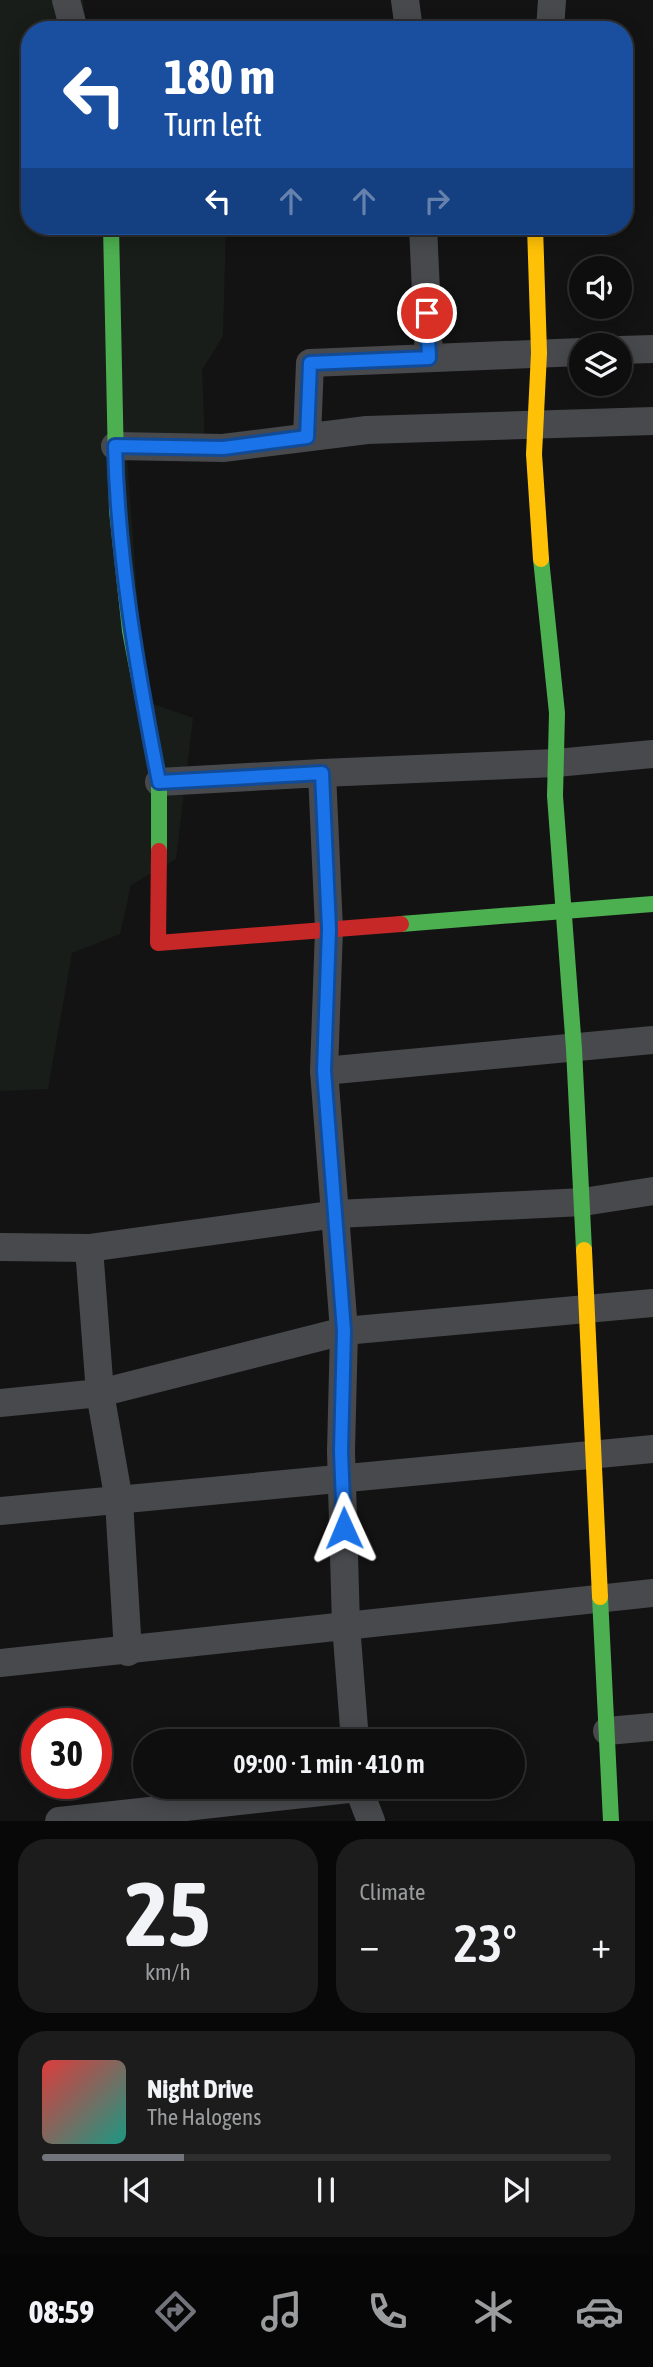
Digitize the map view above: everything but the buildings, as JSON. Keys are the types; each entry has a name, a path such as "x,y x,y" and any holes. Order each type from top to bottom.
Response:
{"street":[{"path":"66,0 72,21"},
{"path":"405,0 408,21"},
{"path":"551,21 552,0"},
{"path":"111,235 117,511 130,631 159,782 158,943 653,904"},
{"path":"423,235 429,358"},
{"path":"535,235 539,353 534,454 543,591 557,713 555,796 575,1049 583,1202 585,1309 611,1821"},
{"path":"632,350 653,349"},
{"path":"307,437 310,363 569,352"},
{"path":"115,446 223,448 367,430 653,421"},
{"path":"159,782 556,763 653,754"},
{"path":"322,773 329,929 324,1071 344,1331 342,1480 346,1625 354,1729"},
{"path":"324,1071 653,1040"},
{"path":"0,1247 89,1248 337,1214 583,1202 653,1191"},
{"path":"89,1248 100,1393 119,1502 128,1652"},
{"path":"0,1402 100,1393 344,1331 653,1303"},
{"path":"0,1511 119,1502 653,1449"},
{"path":"0,1663 128,1652 346,1625 653,1593"},
{"path":"607,1731 653,1727"},
{"path":"59,1821 100,1819 261,1799"},
{"path":"363,1799 371,1821"}],"shaded area":[{"path":"0,0 83,0 86,21 21,21 21,235 226,235 223,336 202,370 205,446 127,457 145,701 193,718 176,859 131,885 120,934 72,953 48,1089 0,1091"}],"traffic: fast":[{"path":"111,235 117,511 130,631 159,782 159,851"},
{"path":"541,559 557,713 555,796 574,1049 584,1250"},
{"path":"401,924 653,904"},
{"path":"600,1597 611,1821"}],"traffic: slow":[{"path":"535,235 539,353 534,454 541,559"},
{"path":"584,1250 600,1597"}],"traffic: jam":[{"path":"159,851 158,943 401,924"}],"route":[{"path":"344,1528 341,1451 344,1331 324,1071 329,929 322,773 159,782 130,631 117,511 115,446 223,448 307,437 310,363 429,358 427,313"}]}
